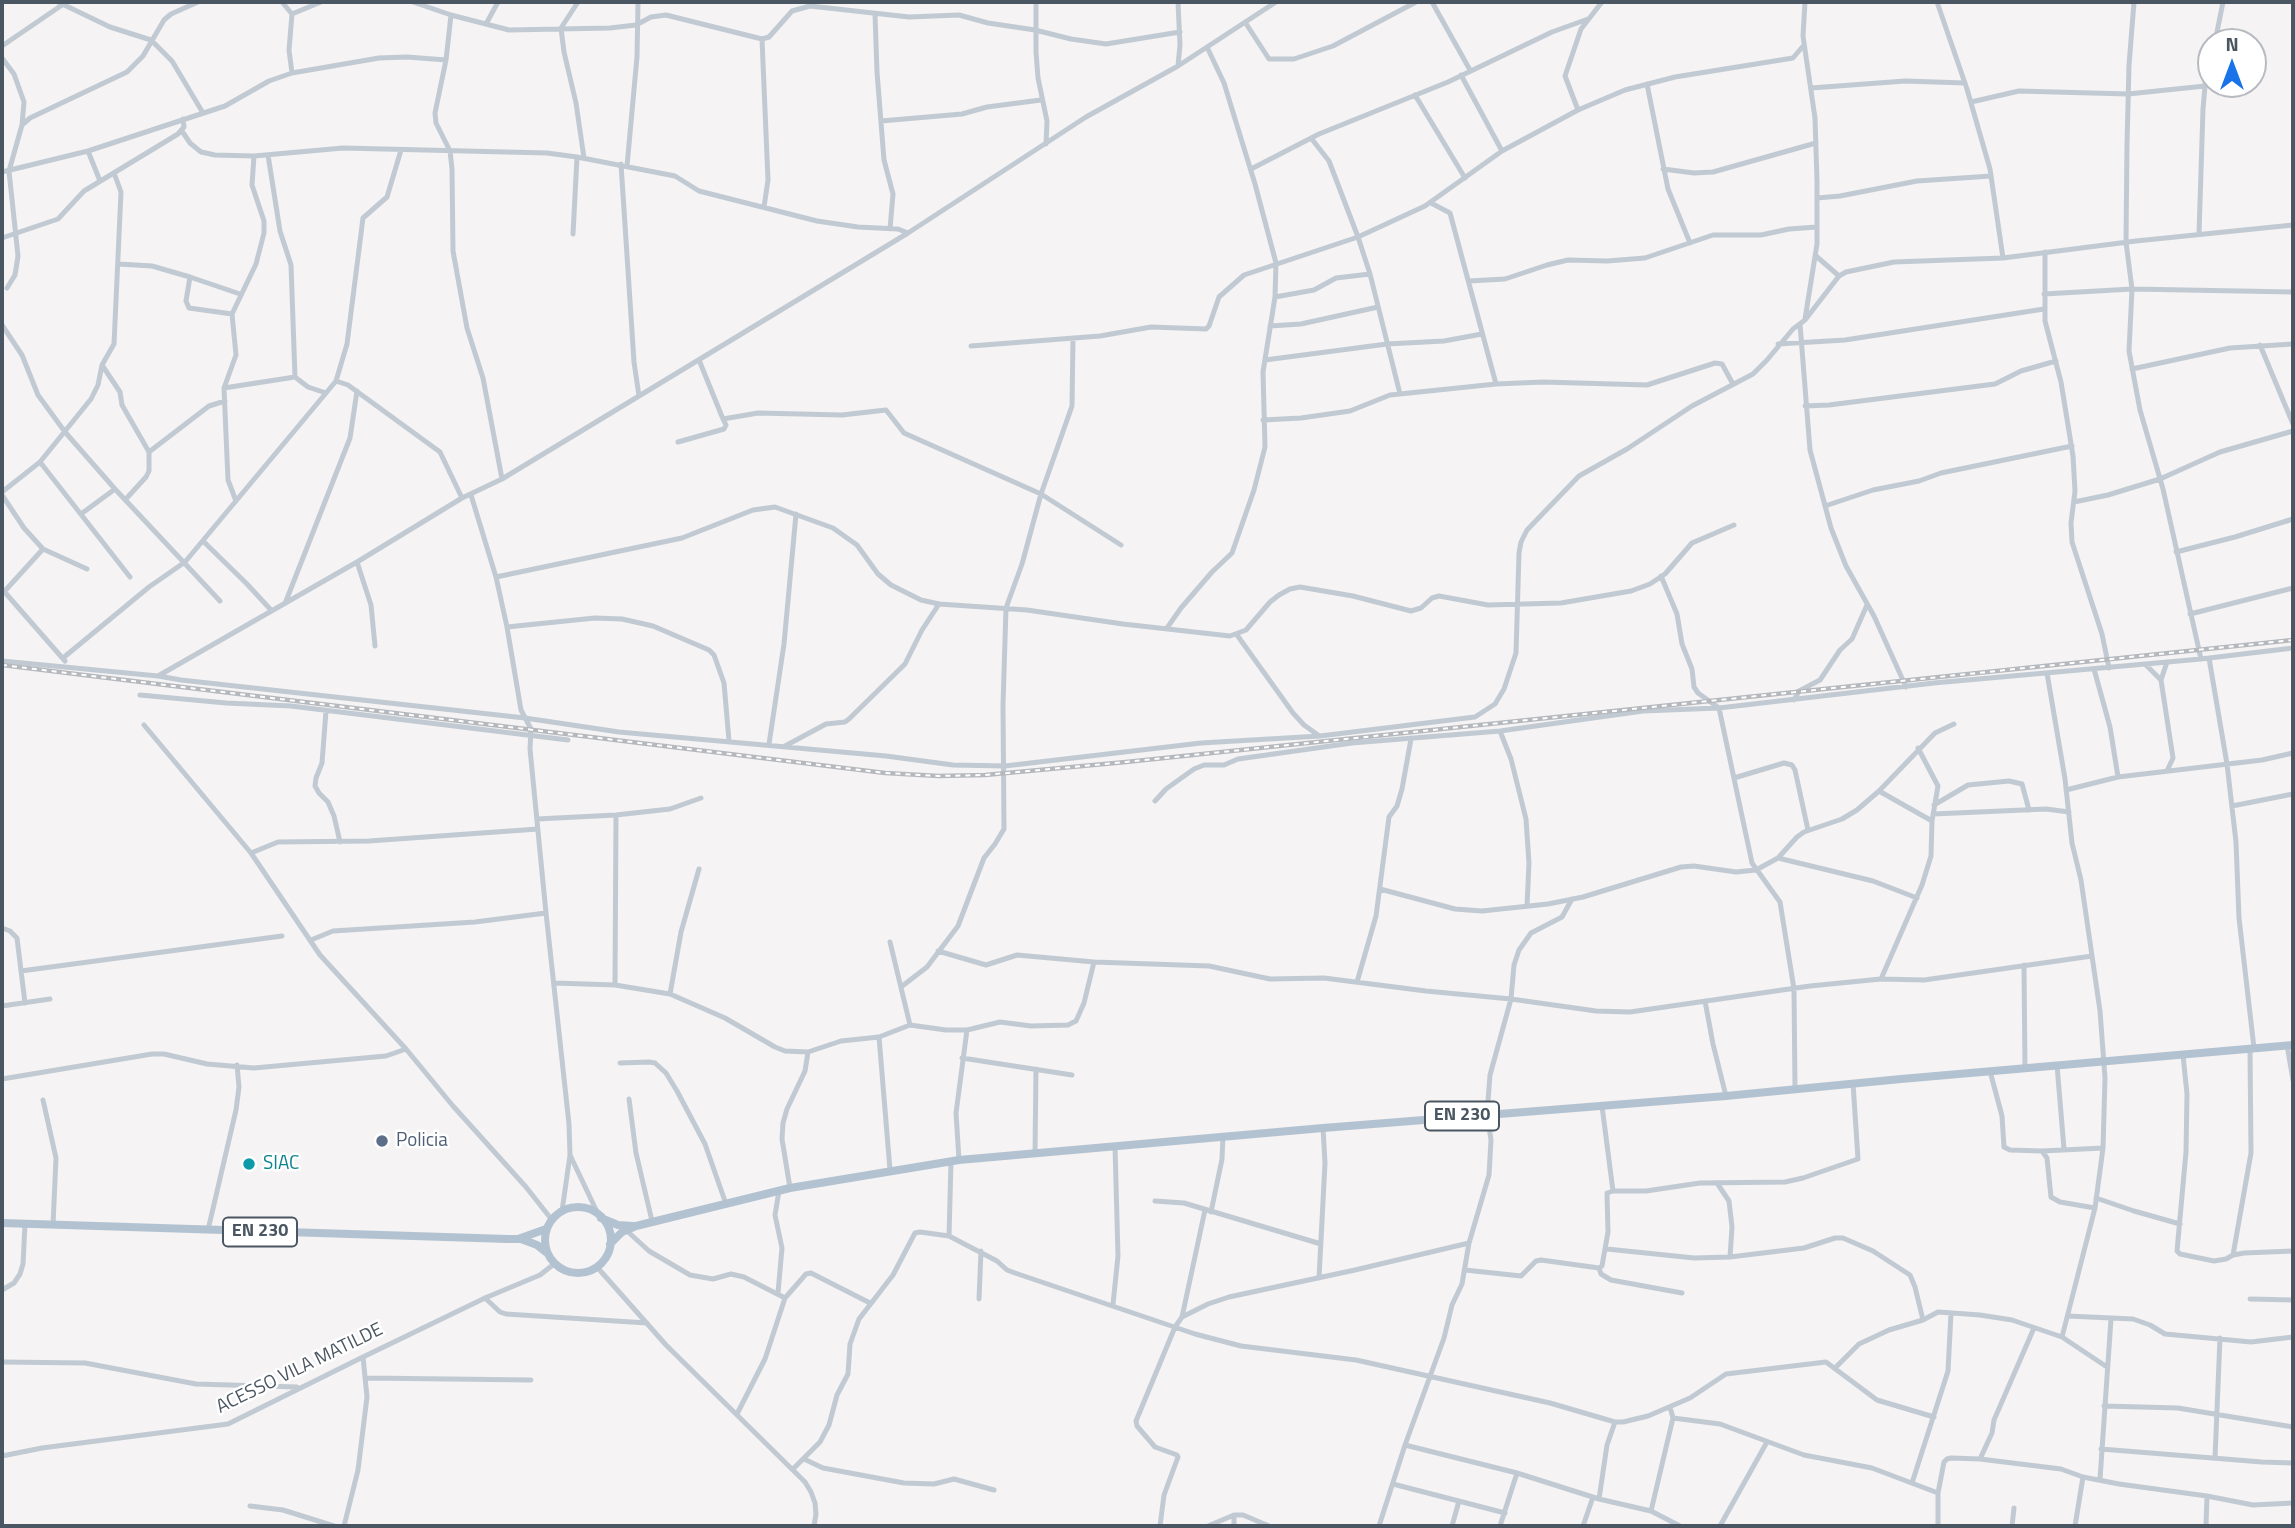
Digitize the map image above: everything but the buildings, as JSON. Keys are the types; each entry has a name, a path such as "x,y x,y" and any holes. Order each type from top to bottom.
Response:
{"main road":[{"name":"EN 230","path":"610,1244 626,1230 652,1221 790,1188 955,1161 2290,1045"},
{"path":"587,1209 599,1216 610,1234 610,1244 604,1261 597,1267 574,1273 554,1264 544,1240 552,1220 562,1211 587,1209"},
{"name":"EN 230","path":"599,1216 618,1225 636,1226"},
{"name":"EN 230","path":"2,1223 518,1239 537,1245 547,1252"},
{"name":"EN 230","path":"518,1239 547,1229"}],"street":[{"path":"22,125 30,118 127,72 143,56 164,20 198,2"},
{"path":"282,2 292,14 289,50 292,73"},
{"path":"292,14 321,2"},
{"path":"413,2 509,30 610,28 636,25 651,17 666,15 762,40 769,37 792,11 799,7 833,5 875,14 909,17 953,14 1105,44 1180,32"},
{"path":"486,24 498,2"},
{"path":"578,2 561,28 584,159"},
{"path":"638,2 636,57 624,165 634,362 639,397"},
{"path":"1036,2 1038,78 1047,121 1046,144"},
{"path":"1178,2 1178,66"},
{"path":"158,676 357,562 462,498 502,479 639,397 908,233 1086,117 1178,66 1276,2"},
{"path":"1245,22 1269,59 1294,59 1333,46 1416,2"},
{"path":"1432,2 1470,70"},
{"path":"1578,110 1565,76 1577,39 1602,2"},
{"path":"1805,2 1804,45 1811,88 1818,198 1816,256 1802,322 1801,343 1810,450 1825,506 1846,566 1906,687"},
{"path":"1937,2 1965,83 1991,176 2003,258"},
{"path":"2134,2 2128,94 2126,242 2132,289 2129,338 2132,369 2201,659"},
{"path":"2218,28 2223,2"},
{"path":"2,46 60,3 110,27 151,40 172,61 203,113"},
{"path":"875,14 884,160 893,194 890,229"},
{"path":"451,15 446,60 435,114 436,123 450,151 453,251 467,328 482,378 502,479"},
{"path":"1251,169 1311,138 1461,75 1552,32 1588,19"},
{"path":"762,40 768,180 764,207"},
{"path":"1793,58 1804,45"},
{"path":"1167,628 1212,572 1232,553 1254,489 1265,438 1265,360 1275,297 1276,263 1251,169 1224,83 1207,47"},
{"path":"2,58 14,74 23,95 22,125 9,171 18,256 15,275 7,288"},
{"path":"2,172 88,151 225,106 269,80 292,73 379,58 446,60"},
{"path":"971,346 1100,336 1151,327 1208,328 1219,297 1244,275 1358,237 1431,202 1502,151 1602,99 1647,84 1702,71 1793,58 1807,67"},
{"path":"1461,75 1502,151"},
{"path":"1811,88 1905,81 1965,83"},
{"path":"1647,84 1668,189 1690,243"},
{"path":"1970,102 2019,91 2128,94 2197,87"},
{"path":"1415,95 1465,177"},
{"path":"2199,234 2205,98"},
{"path":"881,121 962,114 987,107 1041,100"},
{"path":"183,119 182,131 190,143 201,152 215,155 254,156 343,148 547,153 675,176 699,191 817,221 903,230 908,233"},
{"path":"2,238 58,219 84,191 182,131"},
{"path":"1311,138 1329,161 1358,237 1400,394"},
{"path":"1663,169 1694,173 1713,172 1816,143"},
{"path":"63,658 149,587 184,562 336,381 346,344 363,218 387,197 401,150"},
{"path":"88,151 100,181"},
{"path":"268,155 280,232 291,265 295,377"},
{"path":"236,501 228,480 224,388 236,355 232,314 256,264 264,233 264,221 252,185 254,156"},
{"path":"573,234 577,157"},
{"path":"87,569 43,549 24,528 2,494 40,462 91,399 98,385 102,365 114,344 121,192 114,173"},
{"path":"1818,198 1923,180 1991,176"},
{"path":"1431,202 1450,213 1496,384"},
{"path":"2,661 69,666 525,718 619,732 886,755 953,765 1004,766 1201,743 1320,736 1475,717 1495,704 1504,689 1517,653 1521,542 1527,530 1570,483 1692,406 1752,373 1802,322 1839,276 1846,272 1895,262 2003,258 2293,225"},
{"path":"1469,281 1505,279 1568,261 1645,258 1713,235 1761,235 1789,229 1818,228"},
{"path":"2045,252 2045,321 2062,382 2075,481 2072,542 2102,634 2109,668"},
{"path":"1816,256 1839,276"},
{"path":"118,264 152,266 240,294"},
{"path":"1275,297 1314,290 1336,278 1370,274"},
{"path":"190,276 186,301 189,309 232,314"},
{"path":"2044,294 2132,289 2293,292"},
{"path":"1270,326 1301,324 1378,307"},
{"path":"1778,344 1845,340 2044,309"},
{"path":"2,325 22,355 38,396 65,432 220,601"},
{"path":"1265,360 1387,344 1444,341 1482,334"},
{"path":"901,987 923,971 962,920 984,858 1004,829 1003,705 1006,608 1072,407 1073,338"},
{"path":"2132,369 2163,364 2214,350 2293,344"},
{"path":"2260,345 2293,424"},
{"path":"678,442 724,429 726,425 699,360"},
{"path":"1805,406 1995,384 2021,371 2056,361"},
{"path":"1263,420 1350,411 1400,394 1496,384 1543,382 1647,385 1715,363 1722,364 1733,384"},
{"path":"102,365 120,392 122,405 149,452 149,471 125,500"},
{"path":"224,388 295,377 308,387 326,393"},
{"path":"336,381 357,391 440,452 462,498"},
{"path":"286,601 350,438 357,391"},
{"path":"149,452 209,405 225,401"},
{"path":"723,419 758,413 842,415 886,410 904,433 1041,495 1121,545"},
{"path":"2074,502 2160,479 2220,452 2293,430"},
{"path":"1825,506 1873,490 1919,481 1941,473 2071,446"},
{"path":"40,462 130,577"},
{"path":"82,514 115,489"},
{"path":"471,495 496,578 521,710 531,730 530,749 570,1155 562,1211"},
{"path":"496,578 682,538 764,507 775,507 833,528 858,545 878,574 891,585 921,600 1237,635 1246,630 1279,595 1300,587 1353,596 1411,611 1439,596 1488,605 1561,603 1631,591 1661,576 1692,543 1734,525"},
{"path":"769,744 784,644 796,514"},
{"path":"2176,552 2293,519"},
{"path":"202,541 271,610"},
{"path":"43,549 3,592 69,666"},
{"path":"357,562 371,605 375,646"},
{"path":"1661,576 1678,614 1682,644 1692,669 1694,687 1698,693 1720,708 1752,863 1780,902 1794,989 1794,1089"},
{"path":"2190,614 2293,588"},
{"path":"785,746 826,724 845,722 859,710 905,664 939,604"},
{"path":"1794,700 1799,691 1820,680 1840,650 1852,639 1867,605"},
{"path":"507,627 595,618 622,619 653,626 709,650 714,655 724,683 729,741"},
{"path":"1237,635 1293,713 1320,736"},
{"path":"1155,801 1166,789 1204,765 1224,765 1238,759 1352,743 1500,732 1643,711 1720,708 2293,648"},
{"path":"2209,658 2227,764 2236,842 2239,918 2252,1049 2251,1153 2233,1255"},
{"path":"2167,662 2161,680 2173,758 2167,771"},
{"path":"2146,664 2161,680"},
{"path":"2094,669 2110,727 2118,777"},
{"path":"2048,673 2072,843 2081,880 2100,1011 2105,1078 2103,1148 2095,1208 2062,1337"},
{"path":"140,695 291,706 568,740"},
{"path":"326,711 322,763 316,786 328,802 340,842"},
{"path":"1380,890 1455,909 1482,911 1572,899 1681,867 1694,866 1736,872 1756,870 1778,858 1797,836 1842,819 1857,810 1879,791 1917,748 1935,733 1954,724"},
{"path":"144,725 251,853 320,955 406,1049 552,1220"},
{"path":"1500,732 1511,760 1526,819 1530,863 1527,906"},
{"path":"1357,982 1376,916 1389,817 1397,806 1402,789 1411,739"},
{"path":"1881,979 1917,898 1931,856 1937,782 1917,748"},
{"path":"2066,790 2118,777 2262,760 2293,753"},
{"path":"2173,758 2189,768"},
{"path":"1734,778 1784,763 1792,765 1796,770 1808,830"},
{"path":"1934,805 1968,785 2009,780 2022,784 2028,810"},
{"path":"1879,791 1932,821"},
{"path":"2232,806 2293,794"},
{"path":"537,819 670,809 701,798"},
{"path":"1933,814 2046,809 2069,812"},
{"path":"615,985 616,815"},
{"path":"251,853 278,842 369,842 538,829"},
{"path":"1778,858 1873,881 1917,898"},
{"path":"670,994 681,932 699,869"},
{"path":"1379,1526 1444,1338 1452,1305 1462,1284 1469,1243 1489,1175 1491,1140 1487,1114 1492,1062 1511,999 1514,965 1524,941 1531,933 1562,917 1572,899"},
{"path":"311,940 333,931 475,922 546,913"},
{"path":"2,928 10,930 17,938 25,1003"},
{"path":"22,971 282,936"},
{"path":"890,942 911,1025"},
{"path":"938,951 986,965 1017,955 1094,962 1209,966 1270,979 1314,977 1596,1011 1630,1012 1881,979 1924,980 2092,956"},
{"path":"554,983 615,985 670,994 725,1017 775,1047 785,1051 808,1052 841,1041 879,1037 911,1025 967,1030 1000,1022 1031,1026 1068,1025 1084,1003 1094,962"},
{"path":"2024,965 2025,1068"},
{"path":"2,1006 50,999"},
{"path":"1705,1002 1726,1096"},
{"path":"949,1236 956,1113 967,1030"},
{"path":"879,1037 890,1170"},
{"path":"2290,1045 2293,1080"},
{"path":"2,1079 152,1054 164,1054 207,1064 261,1068 386,1056 406,1049"},
{"path":"790,1188 782,1139 783,1123 805,1071 808,1052"},
{"path":"2183,1055 2187,1094 2186,1152 2177,1247 2180,1254 2214,1261 2233,1255 2293,1251"},
{"path":"962,1058 1072,1075"},
{"path":"620,1063 655,1063 666,1073 705,1144 726,1204"},
{"path":"208,1230 236,1110 239,1087 237,1065"},
{"path":"2057,1065 2064,1150"},
{"path":"1035,1153 1036,1069"},
{"path":"1990,1071 2002,1116 2004,1147 2010,1150 2042,1151 2103,1148"},
{"path":"1599,1268 1604,1263 1607,1249 1607,1193 1700,1184 1785,1182 1858,1158 1853,1083"},
{"path":"628,1099 636,1153 652,1221"},
{"path":"43,1100 56,1158 53,1225"},
{"path":"1602,1106 1613,1191"},
{"path":"1319,1278 1325,1163 1323,1128"},
{"path":"1160,1526 1164,1495 1178,1458 1177,1455 1155,1447 1137,1426 1136,1421 1175,1326 1182,1317 1223,1159 1223,1136"},
{"path":"1113,1304 1118,1256 1115,1146"},
{"path":"2042,1151 2047,1158 2051,1197 2060,1202 2095,1208"},
{"path":"570,1155 599,1216"},
{"path":"1717,1184 1729,1201 1732,1227 1730,1257"},
{"path":"778,1293 782,1248 775,1215 779,1191"},
{"path":"2096,1198 2180,1224"},
{"path":"1155,1201 1184,1203 1321,1244"},
{"path":"2,1290 14,1283 20,1274 25,1224"},
{"path":"626,1230 649,1251 690,1275 713,1279 731,1274 744,1277 785,1298"},
{"path":"793,1469 820,1442 829,1425 848,1374 852,1335 859,1319 902,1261 915,1233 920,1231 949,1236 981,1251 1007,1270 1241,1346 1356,1360 1550,1403 1615,1422 1632,1420 1670,1407 1690,1398 1721,1377 1733,1373 1823,1362 1829,1363 1877,1400 1934,1417"},
{"path":"1607,1249 1694,1258 1730,1257 1804,1248 1843,1238 1873,1251 1910,1275 1923,1320"},
{"path":"1182,1317 1229,1297 1469,1243"},
{"path":"979,1299 981,1251"},
{"path":"1465,1270 1521,1276 1536,1261 1541,1260 1599,1268"},
{"name":"ACESSO VILA MATILDE","path":"2,1456 42,1448 222,1426 485,1298 540,1275 554,1264"},
{"path":"597,1267 666,1345 793,1469 811,1492 816,1514 814,1526"},
{"path":"1599,1268 1601,1274 1611,1280 1682,1293"},
{"path":"737,1413 765,1359 785,1298 806,1274 811,1273 870,1303"},
{"path":"485,1298 506,1314 648,1323"},
{"path":"2250,1299 2293,1300"},
{"path":"1835,1368 1859,1343 1923,1320 1934,1313 2011,1320 2062,1337 2107,1367"},
{"path":"1912,1483 1949,1363 1951,1313"},
{"path":"2068,1316 2139,1320 2165,1334 2251,1342 2293,1337"},
{"path":"2100,1479 2111,1319"},
{"path":"1980,1459 2034,1328"},
{"path":"2215,1458 2220,1338"},
{"path":"344,1526 358,1470 367,1397 363,1357"},
{"path":"2,1362 85,1363 196,1384 300,1387"},
{"path":"366,1378 531,1380"},
{"path":"2104,1406 2178,1408 2293,1427"},
{"path":"1651,1511 1673,1418 1670,1407"},
{"path":"1673,1418 1720,1424 1804,1455 1872,1468 1938,1493"},
{"path":"1583,1526 1596,1498 1615,1422"},
{"path":"1720,1526 1767,1442"},
{"path":"1405,1445 1651,1511 1680,1526"},
{"path":"2101,1449 2293,1463"},
{"path":"1938,1526 1938,1493 1945,1460 1951,1458 2062,1469 2147,1489 2253,1505 2293,1503"},
{"path":"804,1459 822,1468 904,1483 934,1484 954,1479 994,1490"},
{"path":"1500,1526 1517,1473"},
{"path":"2075,1526 2083,1476"},
{"path":"1392,1484 1505,1513"},
{"path":"2206,1526 2207,1496"},
{"path":"1452,1526 1458,1501"},
{"path":"250,1506 283,1510 334,1526"},
{"path":"2012,1526 2014,1508"},
{"path":"1208,1526 1234,1515 1243,1515 1269,1526"},
{"path":"1234,1515 1234,1526"}],"railway":[{"path":"2,665 885,773 939,776 985,775 1126,762 2293,640"}],"place":[{"name":"Policia","path":"382,1141"},
{"name":"SIAC","path":"249,1164"}]}
